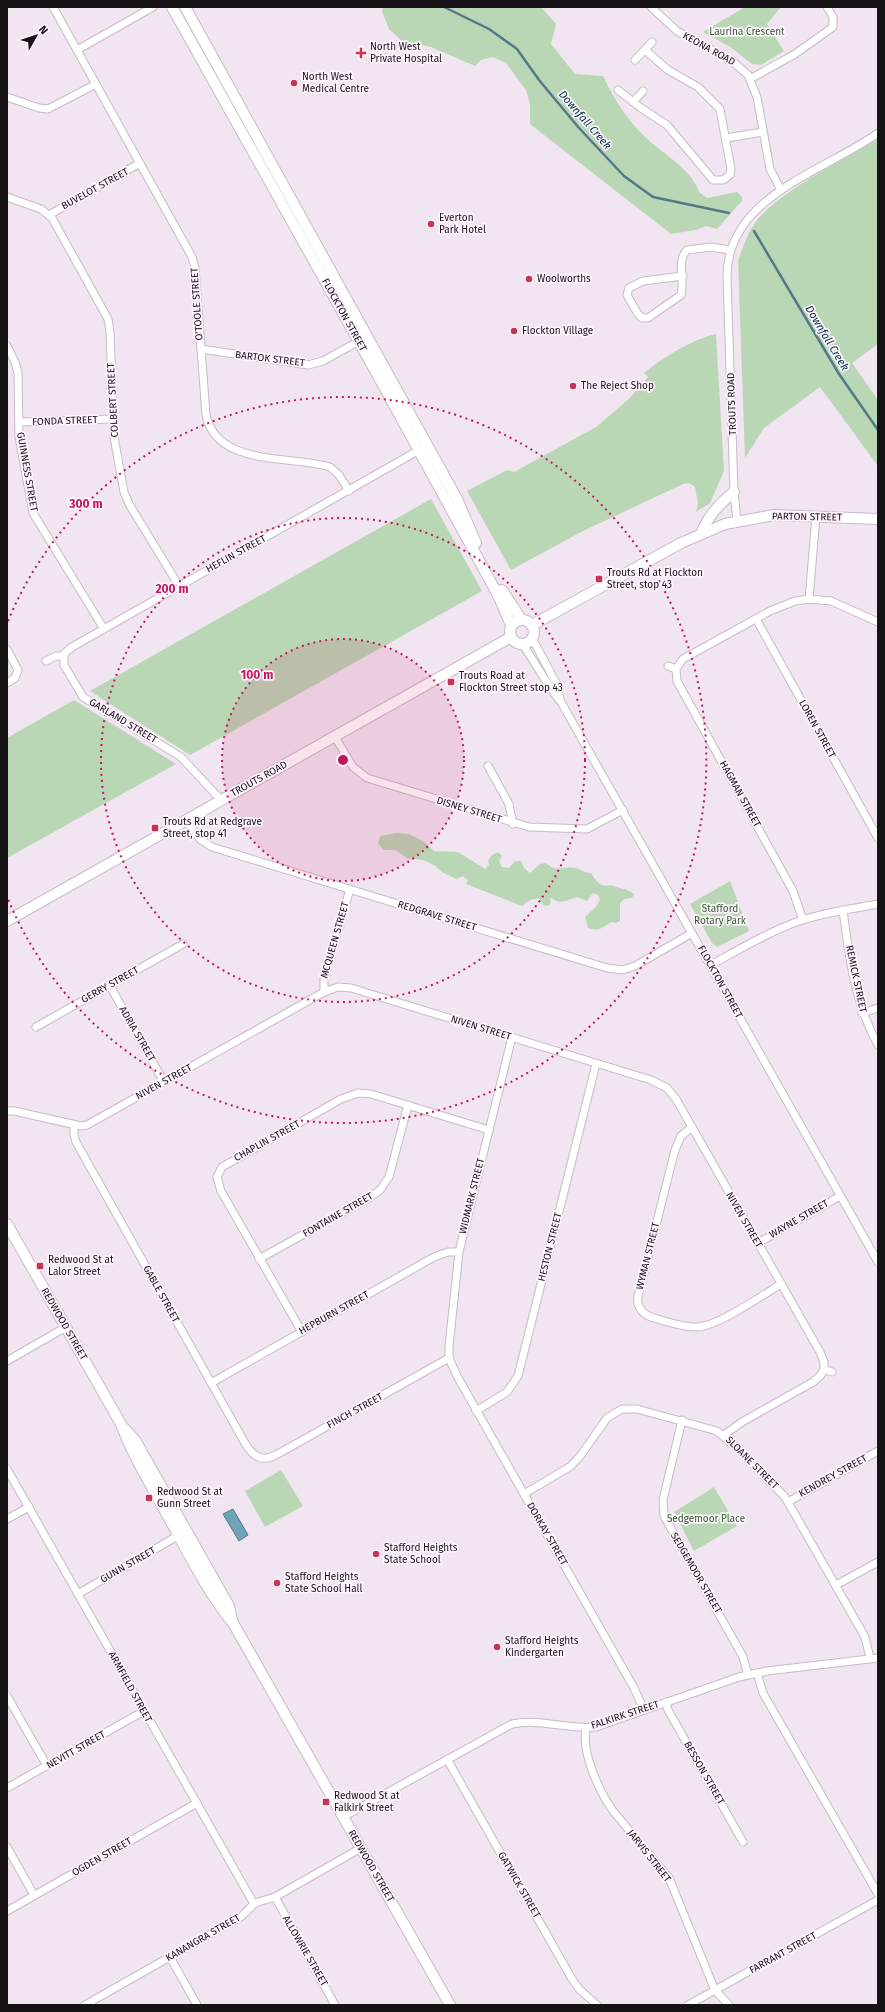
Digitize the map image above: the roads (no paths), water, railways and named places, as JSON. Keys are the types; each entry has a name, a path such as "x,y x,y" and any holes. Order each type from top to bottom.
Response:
{"street":[{"name":"O'TOOLE STREET","path":"53,7 194,262 207,421 213,432 220,441 236,451 330,467 339,475 349,491"},
{"path":"77,50 153,7"},
{"name":"FLOCKTON STREET","path":"172,7 359,341 423,448 457,499 476,544 520,620"},
{"name":"FLOCKTON STREET","path":"185,7 314,239 423,448 498,595 511,625"},
{"name":"KEONA ROAD","path":"650,7 678,31 737,64 750,79 757,98 770,169 781,190"},
{"path":"750,79 795,54 833,27 834,20 827,7"},
{"path":"635,60 652,42"},
{"path":"618,90 667,125 708,174 717,181 726,179 731,172 722,113 716,104 698,87 668,70 645,50"},
{"path":"7,97 39,108 48,109 96,84"},
{"path":"633,102 643,91"},
{"path":"726,138 763,132"},
{"name":"TROUTS ROAD","path":"737,521 734,492 727,269 730,250 738,231 748,218 781,190 878,133"},
{"name":"BUVELOT STREET","path":"49,215 140,163"},
{"path":"7,197 36,207 49,215"},
{"name":"COLBERT STREET","path":"49,215 59,228 108,319 110,332 112,419 126,498 179,586"},
{"path":"682,276 644,281 629,288 628,295 639,316 646,318 680,297 682,291 682,276 682,257 687,250 711,247 730,250"},
{"name":"BARTOK STREET","path":"201,350 308,365 323,361 359,341"},
{"name":"GUINNESS STREET","path":"7,346 18,373 21,449 35,518 104,629"},
{"name":"FONDA STREET","path":"19,422 112,419"},
{"name":"HEFLIN STREET","path":"46,661 56,656 64,656 68,649 423,448"},
{"path":"702,532 709,518 723,501 734,492"},
{"name":"PARTON STREET","path":"737,521 774,515 878,519"},
{"path":"809,599 816,516"},
{"path":"532,625 702,532 737,521"},
{"path":"668,666 676,669 683,659 789,602 809,599 831,601 878,622"},
{"name":"LOREN STREET","path":"756,619 878,838"},
{"path":"520,620 527,621 532,625 534,632 532,638 522,644 516,642 511,638 509,631 511,625 520,620"},
{"name":"TROUTS ROAD","path":"7,921 511,638"},
{"name":"FLOCKTON STREET","path":"532,638 556,683 561,702"},
{"name":"FLOCKTON STREET","path":"522,644 550,689 561,702 878,1262"},
{"path":"7,649 16,664 18,672 15,678 7,684"},
{"name":"GARLAND STREET","path":"64,656 64,665 84,697 181,757 221,800"},
{"name":"HAGMAN STREET","path":"676,669 677,681 790,885 803,920"},
{"name":"DISNEY STREET","path":"335,737 353,767 367,778 513,824 537,828 582,829 597,825 623,810"},
{"path":"488,766 509,804 513,824"},
{"name":"REDGRAVE STREET","path":"186,821 201,840 212,847 616,970 627,969 635,966 692,933"},
{"name":"MCQUEEN STREET","path":"324,992 324,978 350,889"},
{"path":"710,965 765,936 803,920 843,910 878,904"},
{"name":"REMICK STREET","path":"843,910 857,993 862,1012 878,1045"},
{"name":"GERRY STREET","path":"36,1027 183,944"},
{"name":"ADRIA STREET","path":"110,986 164,1082"},
{"name":"NIVEN STREET","path":"7,1111 14,1111 74,1125 84,1126 90,1124 324,992 338,987 351,988 512,1037 662,1085 673,1095 820,1352 824,1362 824,1369"},
{"path":"862,1012 878,1008"},
{"name":"WIDMARK STREET","path":"449,1358 459,1252 512,1037"},
{"name":"HESTON STREET","path":"476,1411 507,1392 518,1376 596,1064"},
{"name":"CHAPLIN STREET","path":"302,1332 259,1259 219,1186 217,1177 222,1167 349,1095 363,1093 489,1130"},
{"name":"FONTAINE STREET","path":"259,1259 367,1199 380,1190 390,1172 408,1105"},
{"name":"GABLE STREET","path":"74,1125 76,1142 249,1449 259,1458"},
{"name":"WYMAN STREET","path":"692,1127 681,1136 674,1150 638,1296 639,1307 644,1313 653,1318 690,1327 700,1327 722,1318 782,1284"},
{"name":"WAYNE STREET","path":"758,1243 840,1196"},
{"name":"REDWOOD STREET","path":"7,1224 121,1424 129,1444 179,1535 223,1611 233,1623 450,2005"},
{"name":"HEPBURN STREET","path":"212,1383 434,1257 444,1253 459,1252"},
{"path":"7,1360 66,1327"},
{"name":"DORKAY STREET","path":"449,1358 453,1369 476,1411 637,1692 644,1710"},
{"name":"FINCH STREET","path":"259,1458 267,1459 280,1453 449,1358"},
{"path":"724,1436 742,1422 813,1382 821,1375 824,1369 832,1372"},
{"name":"SLOANE STREET","path":"524,1494 570,1466 581,1455 607,1418 617,1411 627,1408 637,1409 714,1429 724,1436 788,1502 867,1641 874,1658"},
{"name":"SEDGEMOOR STREET","path":"682,1420 663,1500 664,1516 745,1660 748,1675"},
{"name":"REDWOOD STREET","path":"121,1424 135,1440 215,1580 229,1606 233,1623"},
{"name":"KENDREY STREET","path":"788,1502 878,1451"},
{"name":"ARMFIELD STREET","path":"7,1469 254,1904"},
{"path":"7,1520 29,1507"},
{"name":"GUNN STREET","path":"78,1594 179,1535"},
{"path":"836,1585 878,1562"},
{"name":"FALKIRK STREET","path":"343,1817 512,1724 529,1722 586,1728 596,1727 748,1675 874,1658"},
{"path":"757,1673 761,1689 878,1894"},
{"path":"7,1696 47,1766"},
{"name":"BESSON STREET","path":"666,1702 668,1710 743,1842"},
{"name":"NEVITT STREET","path":"7,1788 144,1711"},
{"name":"JARVIS STREET","path":"586,1728 584,1740 590,1763 606,1800 613,1811 668,1878 700,1959 716,1990 729,2005"},
{"name":"GATWICK STREET","path":"447,1759 572,1979 579,1989 597,2005"},
{"name":"OGDEN STREET","path":"7,1911 197,1803"},
{"path":"7,1847 34,1895"},
{"name":"KANANGRA STREET","path":"85,2005 246,1913 254,1904 274,1897 361,1848"},
{"name":"ALLOWRIE STREET","path":"274,1897 336,2005"},
{"name":"FARRANT STREET","path":"688,2005 878,1900"},
{"path":"170,1957 197,2005"}],"water":[{"path":"233,1509 248,1535 239,1541 223,1514"}],"waterway":[{"name":"Downfall Creek","path":"444,7 489,29 517,49 539,80 579,128 624,176 653,197 729,213"},
{"name":"Downfall Creek","path":"754,231 839,374 878,430"}],"place":[{"name":"North West Private Hospital","path":"361,53"},
{"name":"North West Medical Centre","path":"294,83"},
{"name":"Everton Park Hotel","path":"431,224"},
{"name":"Woolworths","path":"529,279"},
{"name":"Flockton Village","path":"514,331"},
{"name":"The Reject Shop","path":"573,386"},
{"name":"Trouts Rd at Flockton Street, stop 43","path":"599,579"},
{"name":"Trouts Road at Flockton Street stop 43","path":"451,682"},
{"name":"Trouts Rd at Redgrave Street, stop 41","path":"155,828"},
{"name":"Redwood St at Lalor Street","path":"40,1266"},
{"name":"Redwood St at Gunn Street","path":"149,1498"},
{"name":"Stafford Heights State School","path":"376,1554"},
{"name":"Stafford Heights State School Hall","path":"277,1583"},
{"name":"Stafford Heights Kindergarten","path":"497,1647"},
{"name":"Redwood St at Falkirk Street","path":"326,1802"}],"park label":[{"name":"Laurina Crescent","path":"747,32"},
{"name":"Stafford Rotary Park","path":"720,914"},
{"name":"Sedgemoor Place","path":"706,1519"}]}
